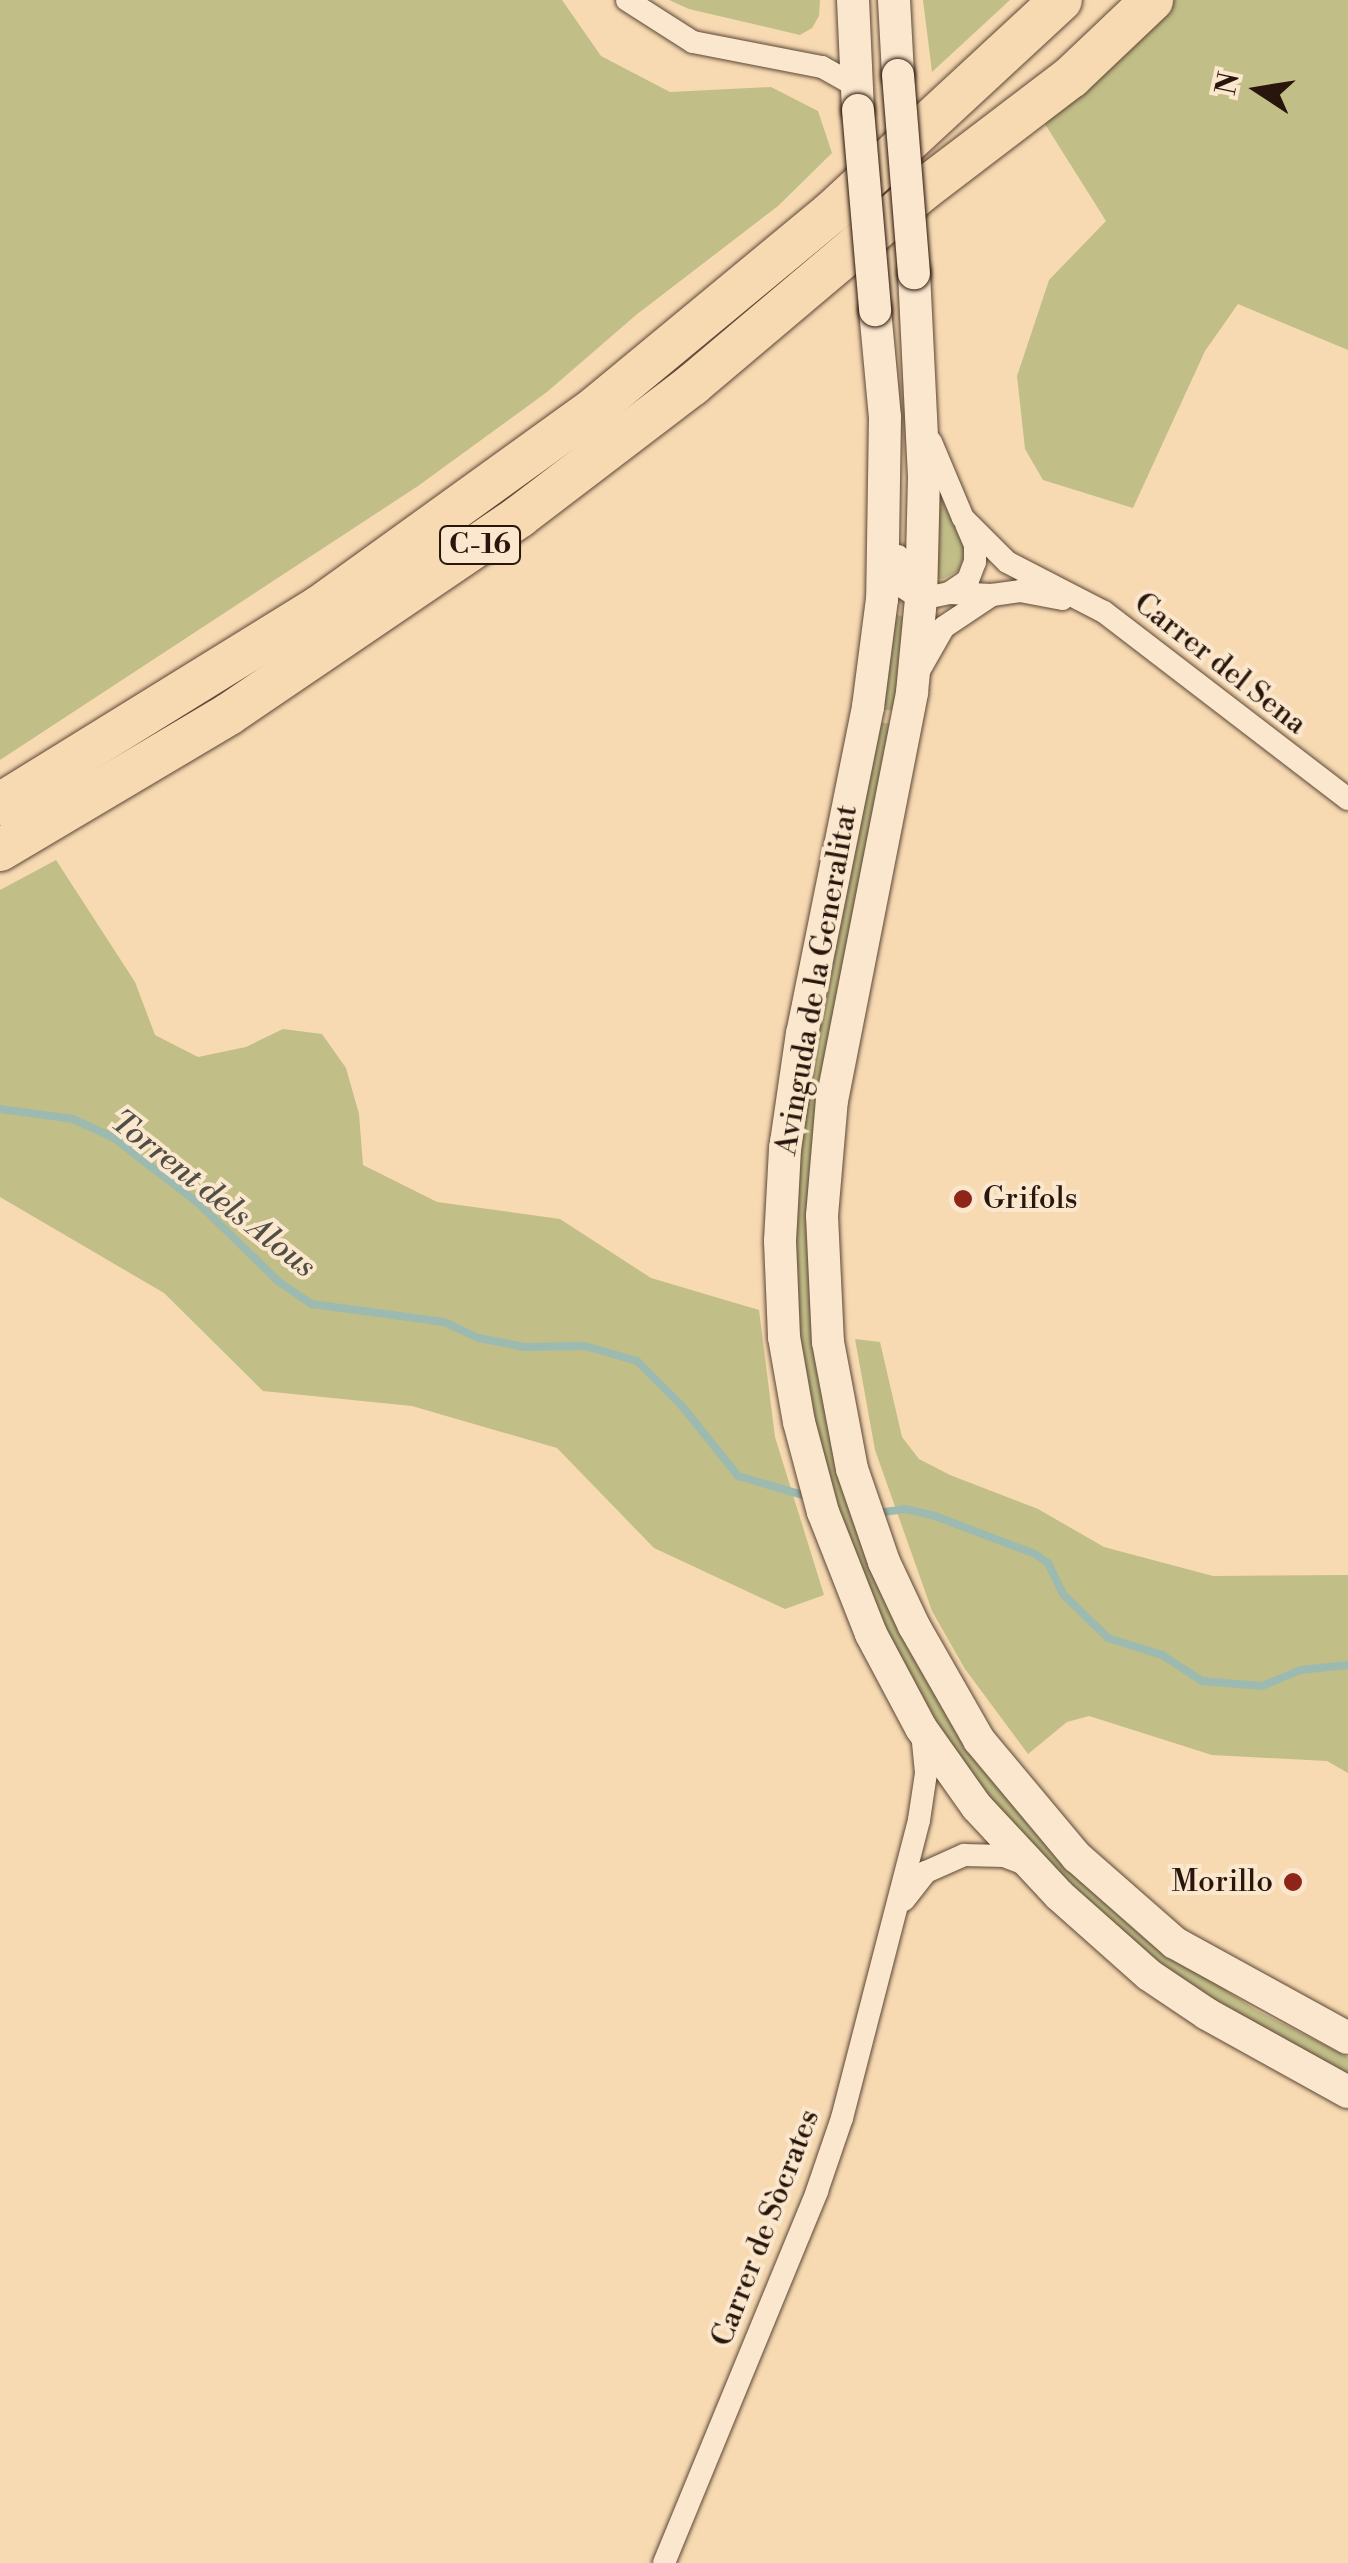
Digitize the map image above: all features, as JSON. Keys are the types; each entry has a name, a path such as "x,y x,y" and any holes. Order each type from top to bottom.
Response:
{"highway":[{"name":"C-16","path":"0,804 239,660 520,465 832,212 1061,0"},
{"name":"C-16","path":"0,850 229,714 425,584 692,385 924,189 1121,0"},
{"path":"924,189 1071,77 1152,0"}],"street":[{"path":"626,0 692,42 822,67 849,82 858,103"},
{"name":"Avinguda de la Generalitat","path":"894,0 935,596 912,692 832,1098 822,1216 828,1342 852,1468 884,1562 914,1626 979,1740 1077,1857 1175,1943 1348,2038"},
{"path":"822,67 835,62 853,11"},
{"name":"Avinguda de la Generalitat","path":"853,11 881,381 886,506 882,598 868,707 802,1034 785,1148 780,1241 784,1337 808,1456 838,1550 871,1634 921,1728 978,1807 1108,1942 1149,1975 1207,2014 1348,2092"},
{"name":"Carrer del Sena","path":"918,332 932,449 975,546 968,580 935,596"},
{"path":"881,381 900,432 898,584 935,596"},
{"name":"Carrer del Sena","path":"963,518 1007,562 1104,612 1348,799"},
{"name":"Carrer del Sena","path":"935,596 1020,591 1104,612"},
{"path":"912,692 926,652 944,627 992,595"},
{"name":"Carrer de Sòcrates","path":"664,2563 817,2191 900,1908 924,1795 921,1728"},
{"name":"Carrer de Sòcrates","path":"900,1908 926,1872 955,1857 994,1855 1033,1867"}],"shaded area":[{"path":"0,0 562,0 601,56 670,92 771,87 818,111 832,153 778,206 636,315 547,392 418,486 0,760"},
{"path":"669,0 820,0 819,16 812,28 800,35 689,9"},
{"path":"923,0 1010,0 932,72"},
{"path":"1173,0 1348,0 1348,350 1238,304 1205,351 1133,508 1043,480 1025,449 1017,376 1049,280 1106,221 1045,124"},
{"path":"936,486 966,551 959,570 943,579 934,578"},
{"path":"891,616 904,617 896,711 879,709"},
{"path":"876,722 894,724 811,1194 903,1634 1173,1955 1256,2010 1348,2057 1348,2075 1251,2026 1137,1948 1006,1822 929,1716 850,1555 824,1468 804,1371 795,1283 798,1148 821,999"},
{"path":"56,860 135,982 155,1035 198,1057 246,1047 283,1029 322,1034 346,1068 359,1114 363,1165 437,1202 560,1219 651,1278 759,1310 775,1437 824,1595 785,1609 654,1548 557,1448 412,1406 263,1391 164,1293 0,1197 0,890"},
{"path":"855,1339 880,1342 902,1437 919,1459 950,1475 1038,1509 1104,1547 1213,1576 1348,1575 1348,1773 1327,1761 1212,1755 1089,1716 1067,1722 1028,1754 965,1669 932,1611 875,1450"}],"waterway":[{"name":"Torrent dels Alous","path":"0,1109 73,1119 114,1138 198,1203 279,1282 312,1304 444,1322 479,1338 524,1347 585,1346 637,1361 682,1406 738,1476 810,1497"},
{"name":"Torrent dels Alous","path":"877,1513 905,1509 935,1516 1035,1554 1048,1563 1063,1594 1108,1638 1162,1655 1202,1681 1262,1686 1301,1670 1348,1665"}],"place":[{"name":"Grifols","path":"963,1199"},
{"name":"Morillo","path":"1293,1882"}]}
